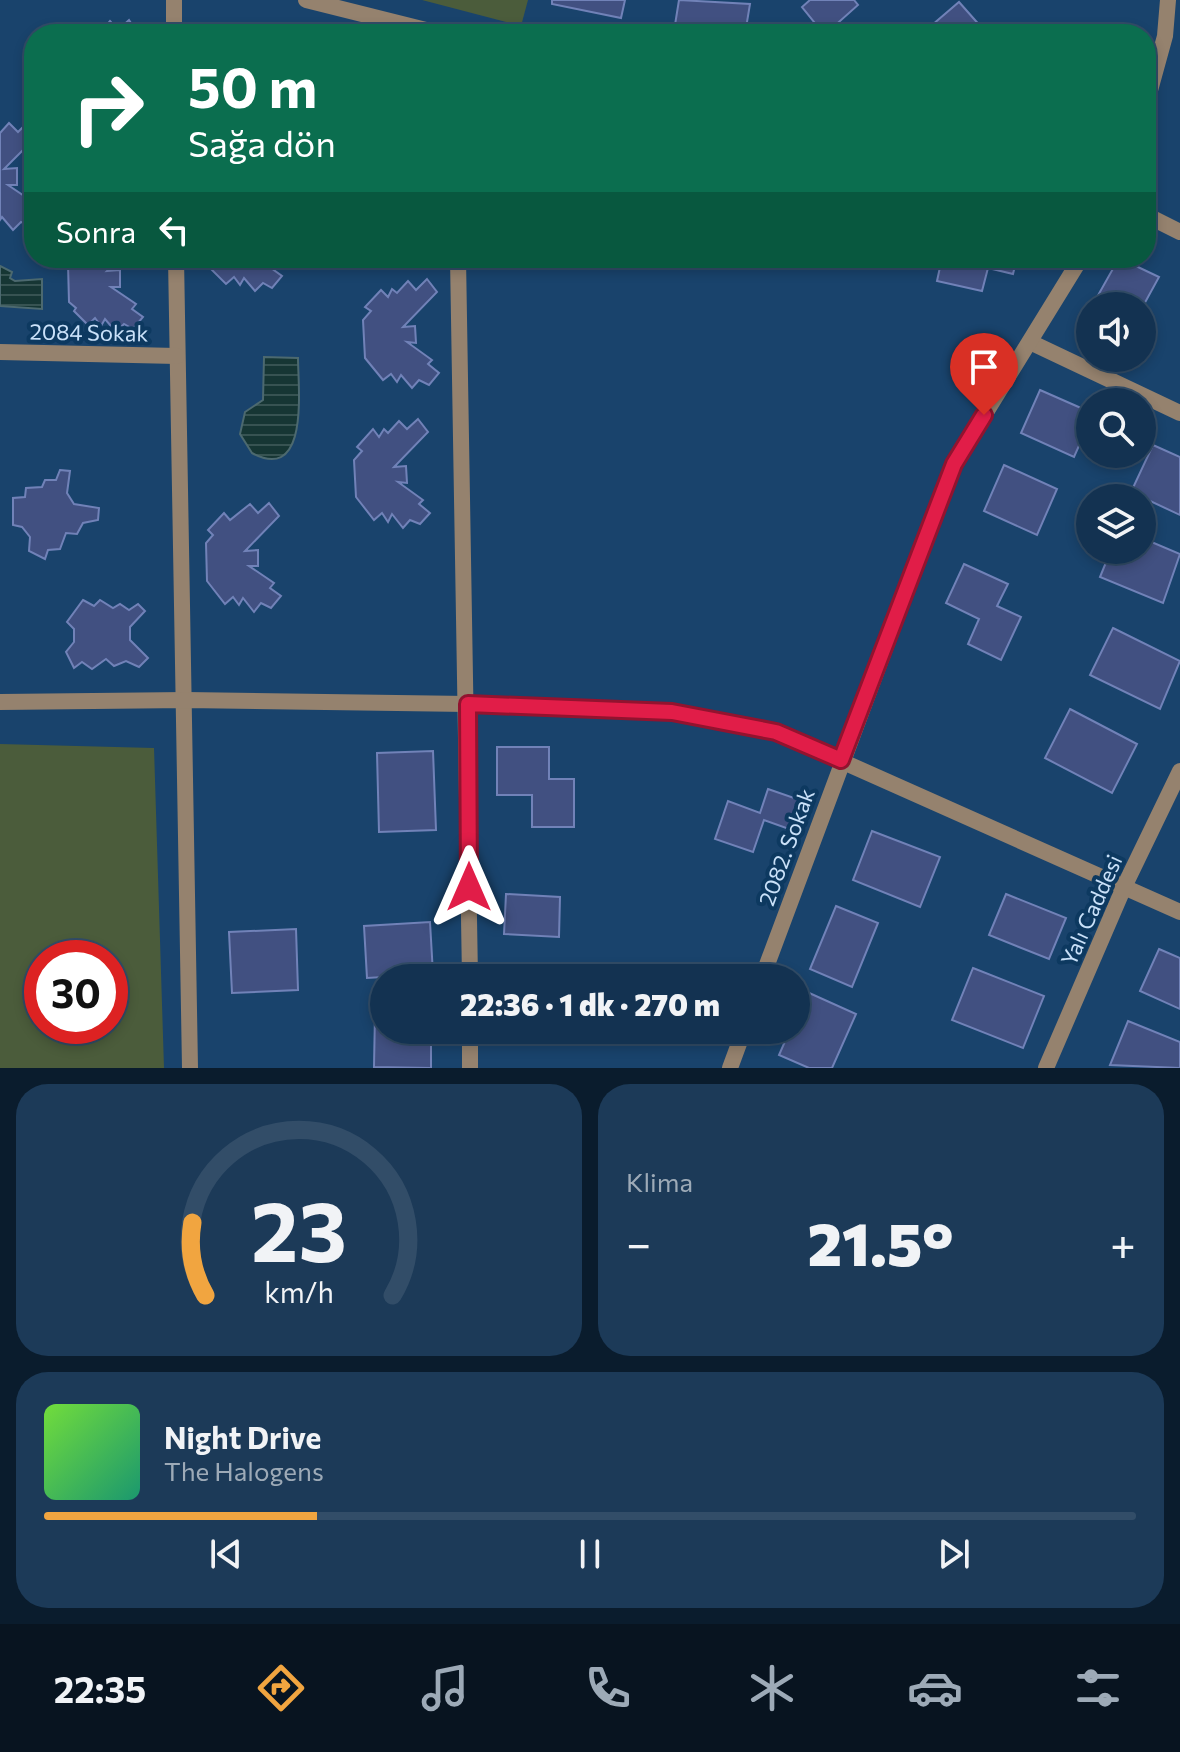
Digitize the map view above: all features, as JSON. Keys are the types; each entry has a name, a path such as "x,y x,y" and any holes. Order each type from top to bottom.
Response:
{"street":[{"path":"174,0 174,24"},
{"path":"306,0 402,24"},
{"path":"1156,79 1172,38 1168,0"},
{"path":"1156,220 1180,232"},
{"path":"176,268 190,1068"},
{"path":"458,268 468,704 470,964"},
{"name":"2082. Sokak","path":"767,964 954,464 1075,268"},
{"path":"1030,342 1180,413"},
{"name":"2084 Sokak","path":"0,352 177,356"},
{"path":"0,702 186,700 468,704 672,712 776,732 1180,912"},
{"name":"Yalı Caddesi","path":"1046,1068 1124,887 1180,771"},
{"path":"470,1044 470,1068"},
{"path":"730,1068 739,1044"}],"green space":[{"path":"422,0 528,0 522,24"},
{"path":"0,744 154,748 164,1068 0,1068"}],"shaded area":[{"path":"0,266 12,272 10,278 15,281 42,279 42,309 0,306"},
{"path":"264,357 298,358 297,428 292,444 284,455 271,459 252,453 240,434 245,412 263,400"}],"building":[{"path":"552,0 625,0 621,18 552,4"},
{"path":"679,0 750,4 747,24 675,24"},
{"path":"810,0 854,0 858,5 837,24 816,24 802,7"},
{"path":"959,2 978,24 933,24"},
{"path":"9,123 18,132 24,126 24,149 4,169 17,168 17,185 8,185 24,196 24,224 21,222 13,230 2,217 0,220 0,133"},
{"path":"68,268 120,270 120,287 111,287 136,304 132,309 143,317 133,329 124,324 116,332 105,319 101,326 95,318 88,325 69,302"},
{"path":"271,268 282,276 272,288 263,283 255,291 244,278 240,285 234,277 226,284 212,270"},
{"path":"940,268 988,268 982,291 937,281"},
{"path":"988,268 1014,268 1013,274"},
{"path":"1113,268 1140,268 1159,277 1151,292 1100,292"},
{"path":"427,279 437,292 403,327 415,326 416,343 407,342 432,360 428,364 439,373 429,385 419,380 412,388 401,375 397,382 391,374 383,380 365,358 363,320 371,311 365,307 381,290 388,297 392,289 397,293 408,281 416,290"},
{"path":"1040,390 1076,406 1074,457 1021,433"},
{"path":"418,419 428,432 394,467 406,466 407,483 398,482 423,500 419,504 430,513 420,524 410,520 403,528 392,514 388,522 382,513 374,520 356,497 354,460 362,451 357,447 373,429 379,437 384,429 388,433 399,421 407,429"},
{"path":"1156,446 1180,457 1180,515 1156,504 1156,484 1135,484 1142,468 1156,468"},
{"path":"1004,465 1057,489 1037,535 984,511"},
{"path":"60,470 70,471 67,493 74,504 99,508 98,520 83,523 77,534 66,533 60,549 48,550 45,559 29,551 30,537 22,527 13,525 13,498 25,497 26,488 42,487 45,480 56,480"},
{"path":"269,503 279,516 245,551 258,550 258,566 249,566 274,583 270,588 281,596 271,608 261,603 254,612 243,598 239,605 233,597 225,604 207,581 206,543 213,535 208,530 224,513 230,520 250,504 258,513"},
{"path":"1156,544 1180,554 1163,603 1100,577 1105,564 1156,564"},
{"path":"964,564 1008,584 997,606 1021,617 1001,660 968,644 979,619 946,603"},
{"path":"83,600 94,606 100,600 113,608 120,604 129,610 138,604 145,611 130,627 130,640 148,658 139,667 126,661 114,666 106,659 92,669 82,662 74,668 66,652 74,642 74,629 67,622"},
{"path":"1113,628 1180,661 1160,709 1090,675"},
{"path":"1070,709 1137,744 1112,793 1045,758"},
{"path":"497,747 549,747 549,779 574,779 574,827 532,827 532,795 497,795"},
{"path":"433,751 436,830 379,832 377,753"},
{"path":"768,789 800,800 789,829 764,820 753,852 715,839 728,801 760,813"},
{"path":"872,831 940,857 920,907 853,880"},
{"path":"506,894 560,897 559,937 504,934"},
{"path":"1006,894 1066,918 1049,959 989,935"},
{"path":"836,906 878,923 852,987 810,969"},
{"path":"430,922 432,964 370,964 370,978 367,978 364,926"},
{"path":"296,929 298,990 232,993 229,932"},
{"path":"1159,949 1180,958 1180,1009 1140,991"},
{"path":"973,968 1044,996 1023,1048 952,1020"},
{"path":"810,993 856,1014 832,1068 809,1068 779,1055 784,1044 810,1044"},
{"path":"1128,1021 1180,1042 1180,1068 1110,1065"},
{"path":"374,1044 431,1044 431,1068 374,1067"}],"route":[{"path":"469,887 468,704 672,712 776,732 841,760 954,464 984,415"}]}
